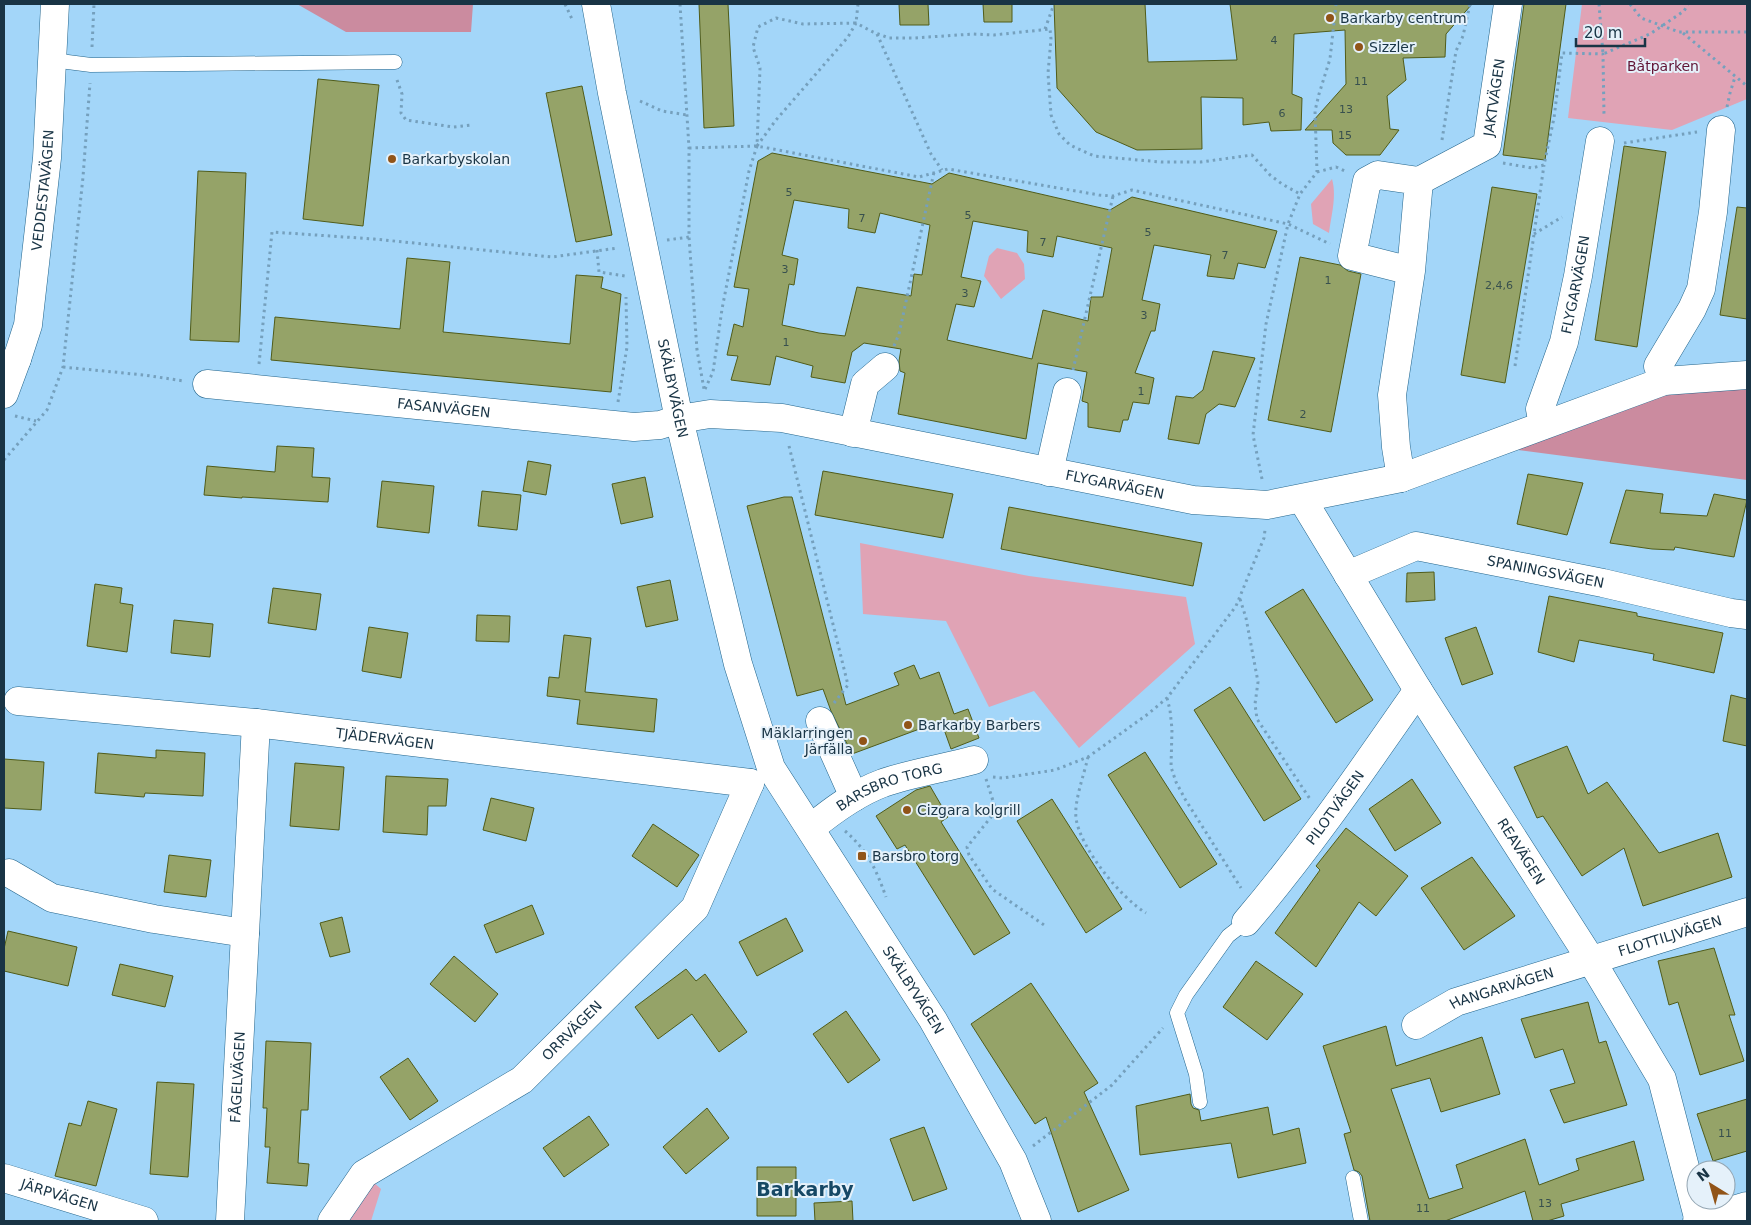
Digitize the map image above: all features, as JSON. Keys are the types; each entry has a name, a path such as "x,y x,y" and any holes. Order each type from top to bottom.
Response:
{"street":[{"name":"VEDDESTAVÄGEN","path":"8,404 10,362 28,325 47,158 56,4"},
{"name":"SKÄLBYVÄGEN","path":"596,4 612,93 679,419 738,664 761,776 820,821 1013,1161 1037,1221"},
{"name":"JAKTVÄGEN","path":"1419,181 1487,146 1508,4"},
{"path":"1664,380 1658,366 1692,309 1701,289 1713,212 1721,130"},
{"name":"FLYGARVÄGEN","path":"1543,425 1540,409 1566,332 1578,276 1600,141"},
{"path":"1400,478 1392,395 1410,271 1419,181 1378,175 1366,181 1352,256 1410,271"},
{"path":"853,433 865,384 885,367"},
{"name":"FLYGARVÄGEN","path":"679,419 710,414 782,418 1193,500 1267,504 1302,499 1400,478 1664,380 1747,375"},
{"name":"FASANVÄGEN","path":"207,384 634,427 660,425 679,419"},
{"path":"1050,472 1068,392"},
{"name":"REAVÄGEN","path":"1302,499 1418,690 1591,960 1662,1078 1698,1221"},
{"name":"SPANINGSVÄGEN","path":"1348,575 1416,546 1603,583 1731,613 1747,615"},
{"name":"PILOTVÄGEN","path":"1251,916 1269,896 1329,817 1418,690"},
{"name":"TJÄDERVÄGEN","path":"18,701 256,723 761,776"},
{"path":"820,721 854,797"},
{"name":"FÅGELVÄGEN","path":"230,1221 256,723"},
{"name":"BARSBRO TORG","path":"820,821 854,797 884,783 974,760"},
{"name":"ORRVÄGEN","path":"332,1221 364,1174 522,1080 695,908 761,776"},
{"path":"9,873 52,898 154,919 245,933"},
{"name":"FLOTTILJVÄGEN","path":"1591,960 1747,912"},
{"name":"HANGARVÄGEN","path":"1416,1025 1456,1002 1591,960"},
{"name":"JÄRPVÄGEN","path":"4,1178 144,1221"},
{"path":"1698,1221 1747,1206"}],"lane":[{"path":"52,60 92,65 395,62"},
{"path":"1200,1102 1196,1074 1177,1013 1186,995 1228,936 1251,916"},
{"path":"1352,1178 1361,1221"}],"path":[{"path":"4,460 47,410 63,367 83,177 92,65 94,4"},
{"path":"680,4 689,148 689,237 697,350 704,390 713,372 722,309 747,181 757,146 760,68 753,47 758,27 776,18 803,24 856,23 888,38 974,34 994,35 1050,29 1048,73 1051,115 1059,134 1070,145 1094,156 1161,162 1201,162 1252,155 1270,175 1300,194"},
{"path":"757,146 776,120 848,37 856,23 858,4"},
{"path":"1044,30 1054,4"},
{"path":"1047,927 992,889 969,855 967,847 991,817 995,807 985,776 1004,778 1055,770 1088,757 1167,698 1240,598 1264,538 1267,504 1253,435 1266,324 1288,224 1300,194 1317,172 1316,111 1318,94 1330,59 1336,4"},
{"path":"1442,145 1456,51 1464,36 1470,4"},
{"path":"1598,4 1603,54 1650,34 1661,25 1684,12 1688,4"},
{"path":"1630,4 1641,18 1683,32 1747,32"},
{"path":"1683,32 1747,86"},
{"path":"877,34 931,154 942,170"},
{"path":"395,62 397,80 402,94 401,113 406,120 453,126 472,125"},
{"path":"1721,130 1726,119 1735,76"},
{"path":"635,98 662,110 687,115"},
{"path":"689,148 757,146 919,176 948,169 1113,196 1132,190 1288,224 1352,256"},
{"path":"1515,366 1544,165"},
{"path":"885,367 899,334 934,172"},
{"path":"1068,392 1113,196"},
{"path":"256,389 272,232 374,239 552,257 618,248"},
{"path":"659,242 689,237"},
{"path":"597,250 600,272 626,277"},
{"path":"618,404 627,347 626,294"},
{"path":"63,367 144,375 207,384"},
{"path":"8,404 36,421"},
{"path":"782,418 848,685 820,721"},
{"path":"1240,598 1246,618 1258,682 1255,704 1257,718 1312,802 1329,817"},
{"path":"1167,698 1172,729 1171,767 1176,782 1251,916"},
{"path":"1088,757 1077,800 1076,818 1081,836 1101,868 1121,894 1134,906 1146,913"},
{"path":"820,821 859,843 874,865 887,899"},
{"path":"1028,1140 1032,1147 1112,1085 1177,1013"}],"green space":[{"name":"Båtparken","path":"1582,4 1747,4 1747,99 1672,130 1568,118"},
{"path":"1332,179 1334,199 1329,233 1313,224 1311,204"},
{"path":"997,248 1017,253 1024,264 1025,279 1001,299 984,276 989,256"},
{"path":"860,543 1029,576 1186,597 1195,644 1079,748 1034,691 989,707 946,621 863,614"},
{"path":"372,1181 381,1189 371,1221 343,1221"}],"shaded area":[{"path":"297,4 473,4 471,32 346,32"},
{"path":"1732,387 1747,389 1747,480 1510,449 1661,396"}],"building":[{"path":"699,4 728,4 734,126 704,128"},
{"path":"899,4 928,4 929,25 900,25"},
{"path":"983,4 1012,4 1012,22 984,22"},
{"path":"1054,4 1145,4 1148,62 1237,60 1230,4 1472,4 1446,34 1445,57 1403,58 1406,80 1387,96 1390,129 1399,130 1380,155 1346,155 1333,143 1332,130 1305,130 1346,84 1345,30 1294,34 1292,94 1302,98 1301,130 1271,131 1269,122 1243,125 1243,98 1201,97 1202,149 1137,150 1096,132 1057,88"},
{"path":"1524,4 1566,4 1545,160 1503,155"},
{"path":"318,79 379,85 363,226 303,219"},
{"path":"582,86 612,235 576,242 546,93"},
{"path":"1624,146 1666,152 1637,347 1595,340"},
{"path":"772,153 932,184 949,173 1110,210 1132,197 1277,231 1265,268 1238,263 1234,279 1207,276 1211,255 1154,245 1142,300 1160,304 1155,331 1151,331 1135,373 1154,378 1149,404 1133,402 1128,420 1123,420 1120,432 1088,427 1088,403 1082,401 1087,372 1038,363 1026,439 898,414 905,373 900,371 901,349 864,343 852,352 845,383 811,377 813,366 776,356 770,385 731,380 738,356 727,355 734,324 743,327 749,289 734,287 758,161","holes":["794,200 849,209 848,228 875,233 880,213 930,225 922,275 914,274 911,296 857,287 845,336 819,333 782,325 789,284 794,285 798,259 782,255","973,221 1028,231 1027,252 1053,257 1057,236 1112,248 1103,297 1091,297 1088,321 1043,310 1032,359 947,340 956,304 974,307 981,281 961,277"]},
{"path":"198,171 246,173 239,342 190,340"},
{"path":"1492,187 1537,194 1505,383 1461,375"},
{"path":"1737,207 1747,208 1747,319 1720,315"},
{"path":"1300,257 1340,265 1348,271 1361,274 1331,432 1268,420"},
{"path":"407,258 450,262 443,332 570,344 576,275 603,277 601,288 621,294 611,392 271,360 275,317 400,329"},
{"path":"1213,351 1255,358 1235,407 1219,404 1206,414 1199,444 1168,439 1176,396 1193,398 1203,390"},
{"path":"277,446 314,448 312,477 330,478 328,502 204,495 207,466 275,472"},
{"path":"528,461 551,465 546,495 523,491"},
{"path":"823,471 953,494 943,538 815,515"},
{"path":"1528,474 1583,483 1567,535 1517,524"},
{"path":"645,477 653,517 621,524 612,484"},
{"path":"382,481 434,486 429,533 377,527"},
{"path":"1626,490 1663,494 1660,513 1707,516 1714,494 1747,500 1734,557 1675,547 1674,550 1652,549 1610,543"},
{"path":"482,491 521,495 517,530 478,526"},
{"path":"784,497 792,497 846,705 899,685 894,673 914,665 920,679 939,672 954,714 968,709 979,738 951,749 941,721 852,754 831,711 823,689 797,696 747,506"},
{"path":"1009,507 1202,543 1193,586 1001,549"},
{"path":"1434,572 1435,600 1406,602 1407,573"},
{"path":"670,580 678,620 646,627 637,587"},
{"path":"95,584 122,588 120,603 133,605 127,652 87,646"},
{"path":"273,588 321,594 316,630 268,623"},
{"path":"1303,589 1373,700 1336,723 1265,612"},
{"path":"1549,596 1637,613 1637,616 1723,633 1714,673 1653,660 1654,654 1579,640 1574,662 1538,652"},
{"path":"477,615 510,616 509,642 476,641"},
{"path":"174,620 213,624 210,657 171,653"},
{"path":"369,627 408,633 401,678 362,671"},
{"path":"1476,627 1493,674 1462,685 1445,638"},
{"path":"564,635 591,638 585,692 657,699 654,732 577,724 580,700 547,696 549,677 559,678"},
{"path":"1230,687 1301,799 1264,821 1194,710"},
{"path":"1731,695 1747,699 1747,746 1723,741"},
{"path":"1567,746 1588,794 1607,782 1659,853 1718,833 1732,877 1643,906 1624,848 1582,876 1543,816 1537,818 1514,767"},
{"path":"156,750 205,753 203,796 145,793 144,797 95,793 98,753 156,758"},
{"path":"1145,752 1217,864 1180,888 1108,775"},
{"path":"4,759 44,762 41,810 4,808"},
{"path":"295,763 344,767 339,830 290,826"},
{"path":"386,776 448,779 446,806 428,806 427,835 383,832"},
{"path":"1412,779 1441,823 1395,851 1369,809"},
{"path":"930,786 948,817 941,822 1010,933 974,955 905,845 897,849 876,816 916,790"},
{"path":"491,798 534,808 526,841 483,830"},
{"path":"1052,799 1122,909 1086,933 1017,821"},
{"path":"653,824 699,855 677,887 632,856"},
{"path":"1346,828 1408,876 1376,916 1359,902 1316,967 1275,933 1320,870 1316,866"},
{"path":"169,855 211,860 206,897 164,892"},
{"path":"1472,857 1515,916 1464,950 1421,888"},
{"path":"532,905 544,934 496,953 484,925"},
{"path":"342,917 350,952 330,957 320,923"},
{"path":"786,918 803,951 757,976 739,942"},
{"path":"8,931 77,947 68,986 4,971 4,949"},
{"path":"1714,948 1735,1015 1729,1015 1744,1061 1700,1075 1678,1002 1669,1005 1658,961"},
{"path":"454,956 498,994 475,1022 430,984"},
{"path":"1256,961 1303,994 1267,1040 1223,1007"},
{"path":"120,964 173,976 165,1007 112,995"},
{"path":"686,969 696,981 705,974 747,1032 719,1052 692,1014 658,1039 635,1007"},
{"path":"1031,983 1098,1083 1084,1092 1129,1190 1078,1212 1046,1117 1035,1124 971,1024"},
{"path":"1588,1002 1599,1043 1606,1041 1627,1105 1564,1123 1550,1090 1575,1083 1563,1049 1535,1058 1521,1019"},
{"path":"846,1011 880,1060 848,1083 813,1034"},
{"path":"1386,1026 1396,1066 1482,1037 1500,1094 1441,1112 1430,1078 1391,1089 1429,1199 1463,1188 1456,1165 1525,1139 1539,1185 1579,1170 1576,1159 1634,1141 1644,1180 1561,1204 1564,1216 1547,1221 1533,1221 1525,1191 1445,1221 1370,1221 1362,1176 1354,1170 1344,1134 1351,1132 1323,1046"},
{"path":"266,1041 311,1043 308,1110 301,1110 298,1163 309,1164 307,1186 267,1183 270,1147 265,1147 267,1108 263,1108"},
{"path":"408,1058 438,1101 410,1120 380,1077"},
{"path":"157,1082 194,1084 188,1177 150,1174"},
{"path":"1190,1094 1191,1104 1193,1108 1199,1110 1201,1121 1268,1107 1273,1135 1299,1128 1306,1163 1238,1178 1231,1143 1140,1155 1136,1106"},
{"path":"1747,1099 1747,1151 1713,1160 1697,1114"},
{"path":"88,1101 117,1109 96,1186 55,1176 69,1123 81,1126"},
{"path":"707,1108 729,1138 686,1174 663,1147"},
{"path":"589,1116 609,1145 564,1177 543,1148"},
{"path":"924,1127 947,1189 913,1201 890,1139"},
{"path":"757,1167 796,1167 796,1216 757,1216"},
{"path":"852,1201 853,1221 815,1221 814,1203"}],"place":[{"name":"Barkarby centrum","path":"1330,18"},
{"name":"Sizzler","path":"1359,47"},
{"name":"Barkarbyskolan","path":"392,159"},
{"name":"Barkarby Barbers","path":"908,725"},
{"name":"Mäklarringen Järfälla","path":"863,741"},
{"name":"Cizgara kolgrill","path":"907,810"},
{"name":"Barsbro torg","path":"862,856"}],"district":[{"name":"Barkarby","path":"805,1189"}]}
